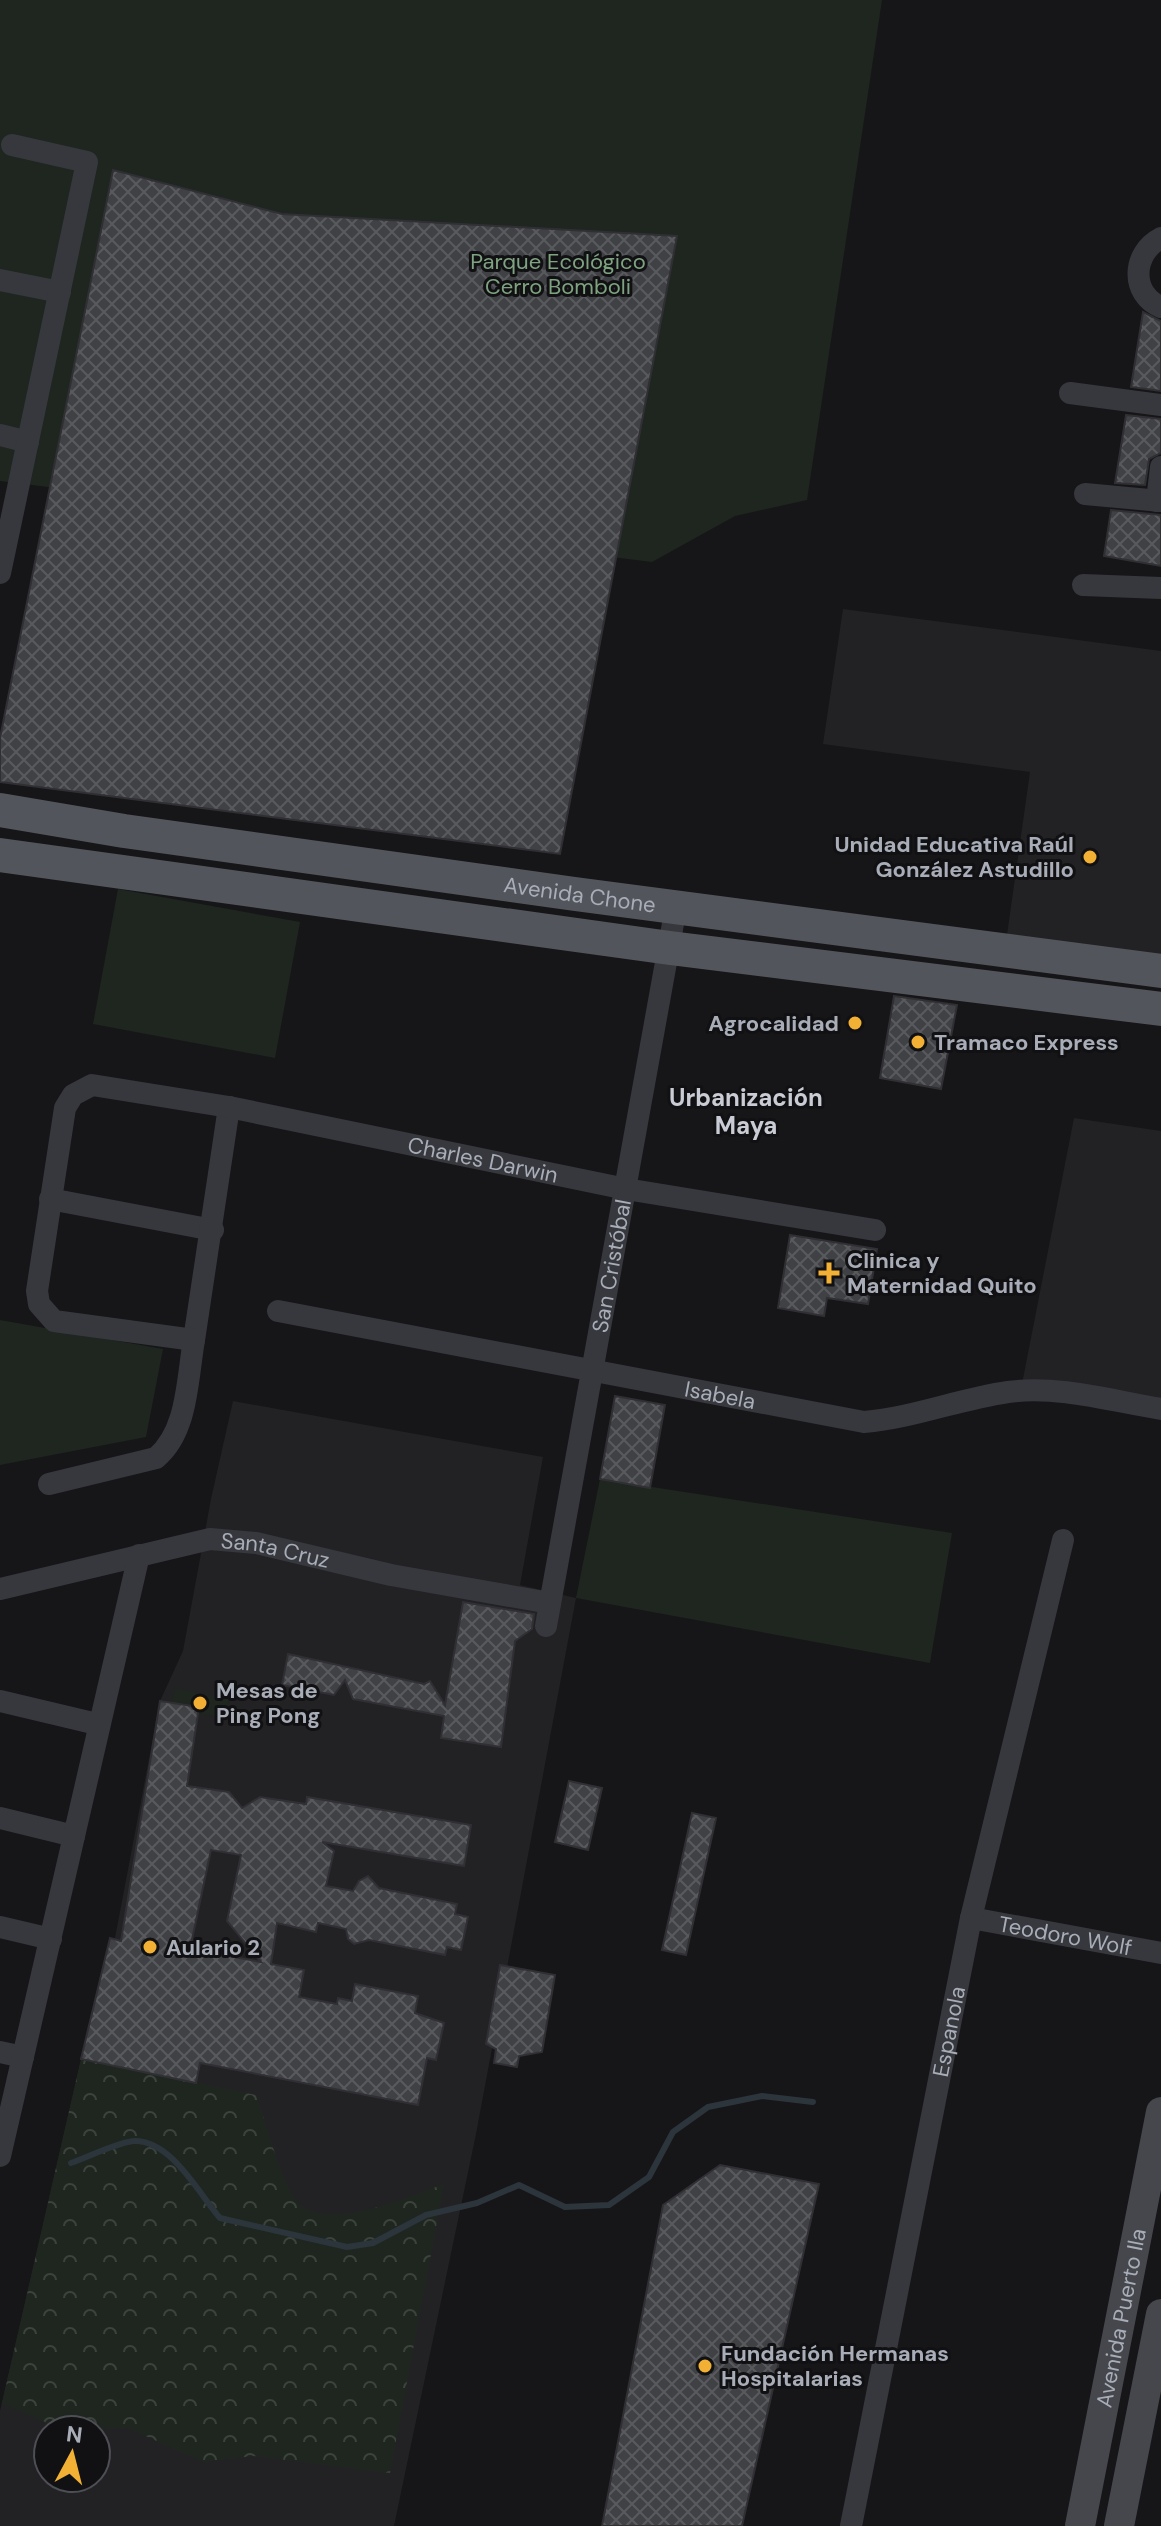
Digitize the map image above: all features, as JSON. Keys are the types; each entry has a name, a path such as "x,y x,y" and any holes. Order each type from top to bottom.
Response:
{"main road":[{"name":"Avenida Chone","path":"0,810 140,834 1161,971"},
{"name":"Avenida Chone","path":"0,855 670,948 1161,1009"}],"street":[{"path":"0,573 4,531 28,442 87,162 12,145"},
{"path":"1161,238 1143,255 1139,283 1146,298 1161,307"},
{"path":"0,280 60,292"},
{"path":"1070,393 1161,405"},
{"path":"0,435 28,442"},
{"path":"1085,494 1159,501 1161,467"},
{"path":"1083,585 1161,588"},
{"name":"San Cristóbal","path":"546,1626 676,907"},
{"name":"Charles Darwin","path":"50,1199 65,1108 73,1095 92,1085 229,1107 626,1189 875,1230"},
{"path":"49,1484 156,1458 167,1449 178,1429 213,1230 229,1107"},
{"path":"194,1340 54,1321 44,1313 37,1291 50,1199 213,1230"},
{"name":"Isabela","path":"278,1311 864,1422 897,1419 1012,1392 1061,1393 1161,1409"},
{"name":"Santa Cruz","path":"0,1589 210,1539 256,1543 391,1575 550,1603"},
{"name":"Espanola","path":"851,2526 971,1918 1063,1540"},
{"path":"0,2156 97,1724 139,1555"},
{"path":"0,1701 97,1724"},
{"path":"0,1818 74,1836"},
{"name":"Teodoro Wolf","path":"971,1918 1161,1953"},
{"path":"0,1927 51,1939"},
{"path":"0,2052 23,2057"},
{"name":"Avenida Puerto Ila","path":"1080,2526 1161,2112"},
{"name":"Avenida Puerto Ila","path":"1119,2526 1161,2314"}],"shaded area":[{"name":"Unidad Educativa Raúl González Astudillo","path":"843,609 1161,651 1161,963 1006,942 1030,772 823,744"},
{"path":"1074,1118 1161,1131 1161,1405 1022,1384"},
{"path":"233,1401 543,1457 520,1585 576,1598 476,2134 394,2526 0,2526 0,2411 110,1938 115,1938 160,1701 183,1651"}],"green space":[{"name":"Parque Ecológico Cerro Bomboli","path":"0,0 882,0 807,500 735,516 652,562 0,481"},
{"path":"118,889 300,922 275,1058 93,1024"},
{"path":"0,1320 163,1349 146,1437 0,1465"},
{"path":"600,1479 952,1533 930,1663 576,1598"},
{"name":"Mesas de Ping Pong","path":"175,1688 229,1699 226,1718 171,1708"},
{"path":"81,2059 256,2095 289,2189 307,2209 324,2214 366,2210 444,2184 390,2473 253,2456 203,2462 128,2428 112,2428 112,2414 32,2416 2,2403"}],"building":[{"path":"113,170 282,214 677,236 560,854 0,782 0,738"},
{"path":"1143,312 1161,321 1161,391 1131,387"},
{"path":"1126,415 1161,419 1161,453 1149,459 1145,485 1115,483"},
{"path":"1111,510 1161,515 1161,566 1104,556"},
{"name":"Tramaco Express","path":"894,996 957,1005 941,1089 880,1078"},
{"name":"Clinica y Maternidad Quito","path":"790,1235 877,1249 868,1304 827,1298 824,1316 778,1308"},
{"path":"615,1396 665,1405 650,1488 600,1479"},
{"path":"463,1602 534,1614 532,1629 515,1641 501,1747 441,1738 444,1716 353,1699 345,1680 334,1695 282,1685 288,1654 424,1684 430,1681 445,1705"},
{"path":"160,1701 199,1707 187,1786 229,1792 242,1808 260,1797 306,1804 307,1797 471,1825 464,1866 322,1842 334,1851 326,1886 353,1891 359,1881 368,1876 379,1888 457,1904 455,1914 468,1917 461,1950 447,1947 445,1955 369,1940 354,1944 348,1939 346,1929 318,1923 316,1932 277,1923 271,1964 304,1970 299,1997 337,2004 338,1998 352,2001 355,1984 418,1996 415,2013 444,2023 436,2060 427,2058 418,2105 200,2063 196,2083 81,2059 110,1938 121,1941","holes":["211,1850 241,1855 227,1921 261,1962 190,1949"]},
{"path":"569,1781 602,1788 588,1850 555,1842"},
{"path":"692,1813 716,1818 686,1955 662,1950"},
{"path":"500,1965 555,1975 542,2052 519,2056 517,2067 494,2063 496,2049 486,2044"},
{"name":"Fundación Hermanas Hospitalarias","path":"720,2165 819,2184 742,2526 602,2526 663,2205"}],"waterway":[{"path":"71,2163 129,2142 148,2143 184,2170 220,2218 347,2247 373,2243 426,2215 477,2203 519,2185 565,2207 609,2205 649,2177 673,2132 708,2107 762,2096 813,2102"}],"place":[{"name":"Unidad Educativa Raúl González Astudillo","path":"1090,857"},
{"name":"Agrocalidad","path":"855,1023"},
{"name":"Tramaco Express","path":"918,1042"},
{"name":"Clinica y Maternidad Quito","path":"829,1273"},
{"name":"Mesas de Ping Pong","path":"200,1703"},
{"name":"Aulario 2","path":"150,1947"},
{"name":"Fundación Hermanas Hospitalarias","path":"705,2366"}],"district":[{"name":"Urbanización Maya","path":"746,1112"}]}
